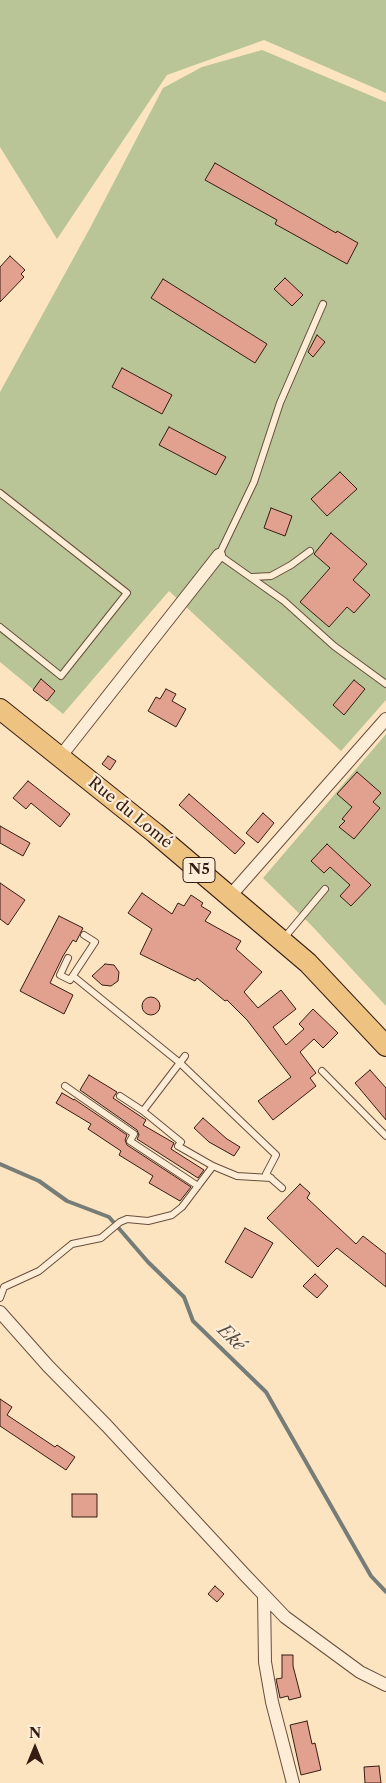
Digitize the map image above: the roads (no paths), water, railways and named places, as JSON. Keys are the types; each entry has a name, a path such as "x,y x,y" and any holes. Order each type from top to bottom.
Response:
{"main road":[{"name":"Rue du Lomé","path":"0,709 230,896 308,963 386,1046"}],"street":[{"path":"60,758 218,555"},
{"path":"230,896 386,719"},
{"path":"0,1312 48,1366 108,1426 285,1616 360,1672 386,1685"},
{"path":"264,1595 265,1662 272,1702 293,1783"}],"lane":[{"path":"323,304 280,403 254,482 218,555 284,601 334,646 386,684"},
{"path":"0,492 127,594 61,676 0,627"},
{"path":"252,577 271,576 291,565 310,551"},
{"path":"281,940 324,889"},
{"path":"68,958 60,975 70,980 95,942 84,935"},
{"path":"73,976 180,1063 276,1155 266,1174 282,1188"},
{"path":"143,1110 185,1056"},
{"path":"322,1071 386,1136"},
{"path":"64,1086 134,1134 130,1141 198,1186"},
{"path":"120,1096 143,1110 181,1142 178,1146 213,1166 237,1176 270,1178"},
{"path":"0,1298 4,1287 39,1271 72,1244 101,1238 120,1222 127,1219 148,1221 172,1215 182,1207 213,1166"}],"waterway":[{"name":"Eké","path":"0,1164 39,1181 67,1201 109,1217 148,1262 184,1297 193,1321 266,1392 371,1576 386,1592"}]}
